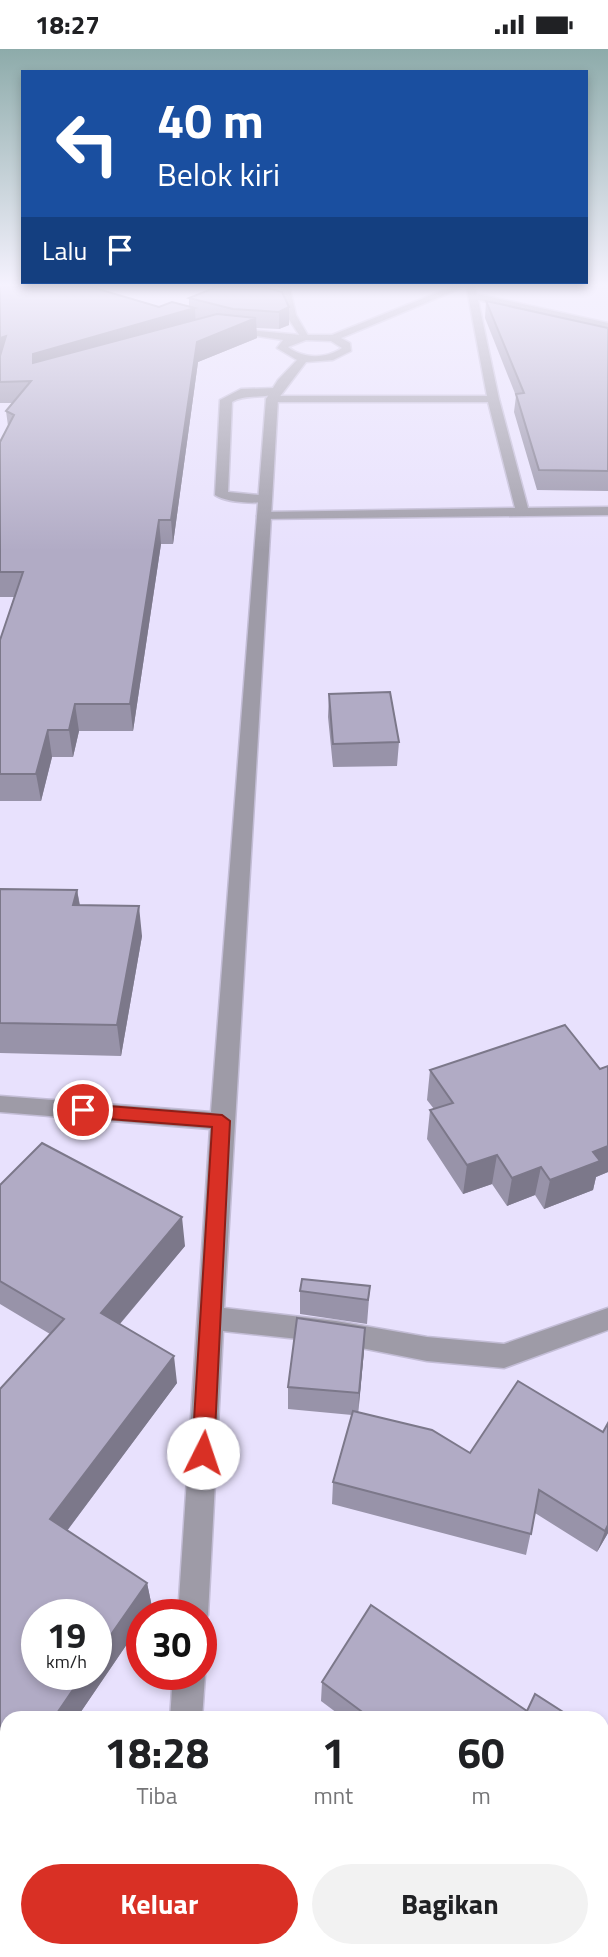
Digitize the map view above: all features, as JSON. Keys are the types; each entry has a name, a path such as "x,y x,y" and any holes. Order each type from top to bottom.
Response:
{"street":[{"path":"194,1599 222,1121 265,507 274,395 292,373"},
{"path":"488,373 522,512"},
{"path":"493,399 241,392 226,400 221,495 265,507 608,511"},
{"path":"0,1104 222,1121"},
{"path":"212,1318 336,1332 427,1349 504,1356 608,1319"},
{"path":"187,1711 188,1690"}],"building":[{"path":"0,373 192,373 171,520 159,520 130,704 75,704 69,730 48,730 36,774 0,774 0,640 23,572 0,572 0,442 14,415 6,411 31,381 0,382"},
{"path":"516,373 608,373 608,471 539,470 516,394 524,393"},
{"path":"390,692 399,742 333,744 329,694"},
{"path":"0,889 77,890 73,905 139,906 117,1025 0,1023"},
{"path":"565,1025 600,1069 608,1066 608,1146 593,1152 600,1161 550,1180 541,1167 512,1178 497,1155 467,1165 430,1110 453,1103 430,1070"},
{"path":"42,1143 182,1217 101,1313 174,1356 50,1519 147,1583 136,1599 126,1599 126,1613 112,1633 112,1599 21,1599 21,1690 73,1690 58,1711 0,1711 0,1389 64,1319 0,1281 0,1185"},
{"path":"302,1279 370,1286 368,1300 300,1291"},
{"path":"297,1318 365,1328 359,1393 288,1387"},
{"path":"518,1381 603,1432 608,1423 608,1525 605,1531 539,1490 531,1534 333,1482 353,1411 432,1430 470,1453"},
{"path":"371,1605 527,1711 361,1711 322,1682"},
{"path":"535,1694 562,1711 527,1711"}],"route":[{"path":"83,1110 222,1121 203,1453"}]}
